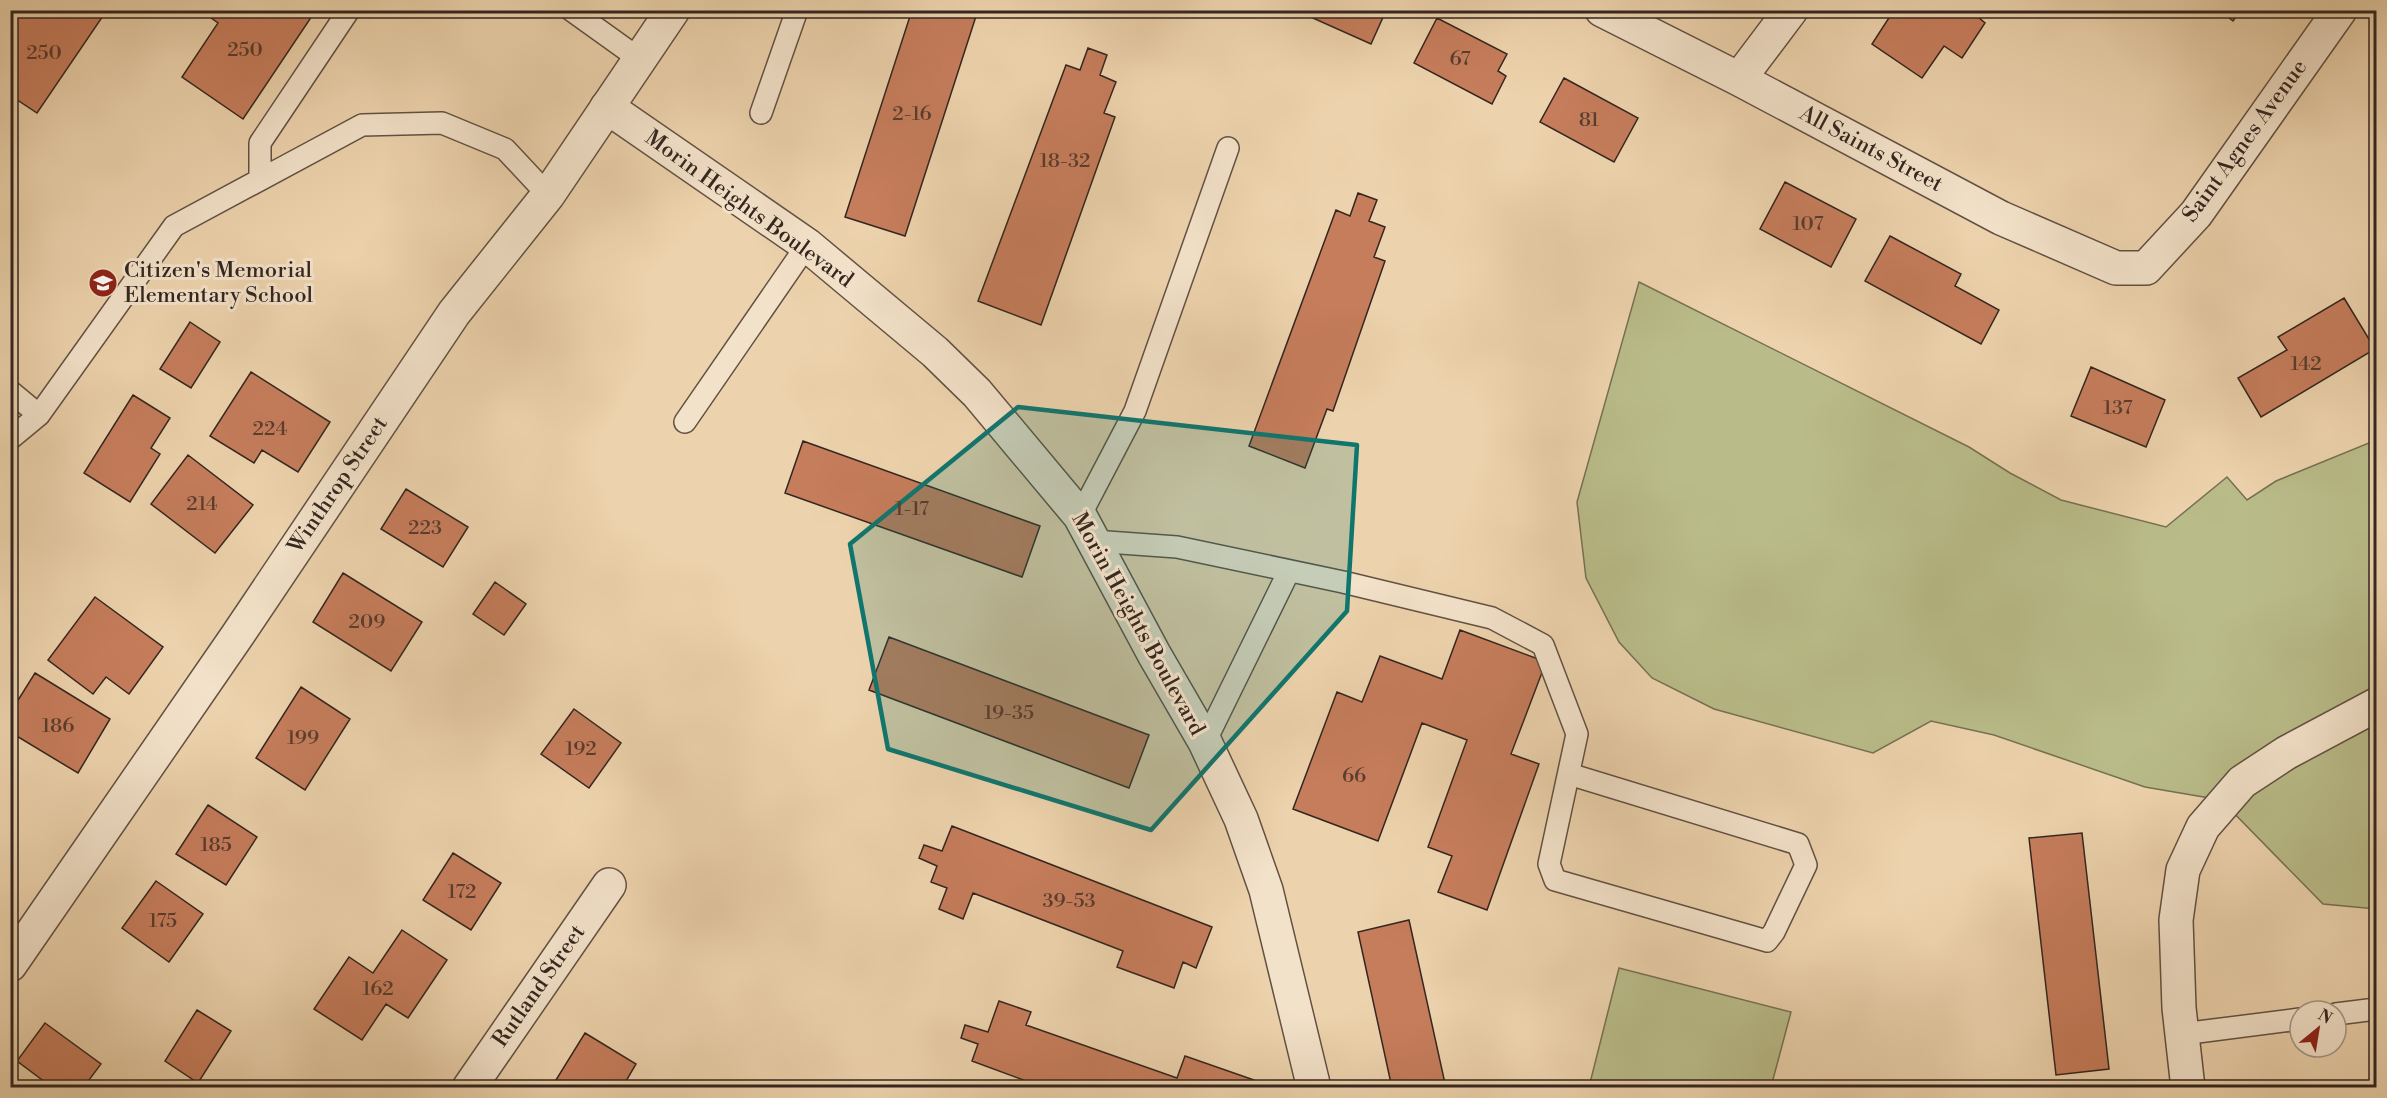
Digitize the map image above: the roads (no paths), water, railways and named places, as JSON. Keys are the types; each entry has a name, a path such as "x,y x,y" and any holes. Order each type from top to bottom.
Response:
{"street":[{"name":"Winthrop Street","path":"10,965 231,646 454,313 548,195 638,58 673,10"},
{"name":"All Saints Street","path":"1602,10 1739,79 2001,218 2116,268 2146,268"},
{"path":"1739,79 1791,10"},
{"name":"Saint Agnes Avenue","path":"2146,268 2196,214 2340,10"},
{"name":"Morin Heights Boulevard","path":"607,107 807,246 935,352 977,393 1087,528 1205,742 1240,819 1266,890 1314,1088"},
{"path":"2188,1088 2182,1034 2176,920 2183,870 2203,827 2242,782 2286,753 2376,705"},
{"name":"Rutland Street","path":"469,1088 609,885"}],"lane":[{"path":"260,179 260,143 349,10"},
{"path":"571,10 638,58"},
{"path":"761,113 797,10"},
{"path":"10,439 39,415 174,226 362,125 442,123 505,149 548,195"},
{"path":"1228,148 1135,411 1087,528 1289,571 1492,618 1543,645 1577,734 1549,864 1555,880 1767,940 1774,932 1806,865 1798,843 1569,774"},
{"path":"685,422 807,246"},
{"path":"10,391 39,415"},
{"path":"1205,742 1289,571"},
{"path":"2348,1012 2376,1009"},
{"path":"2182,1034 2288,1021"}],"place":[{"name":"Citizen's Memorial Elementary School","path":"103,283"}]}
